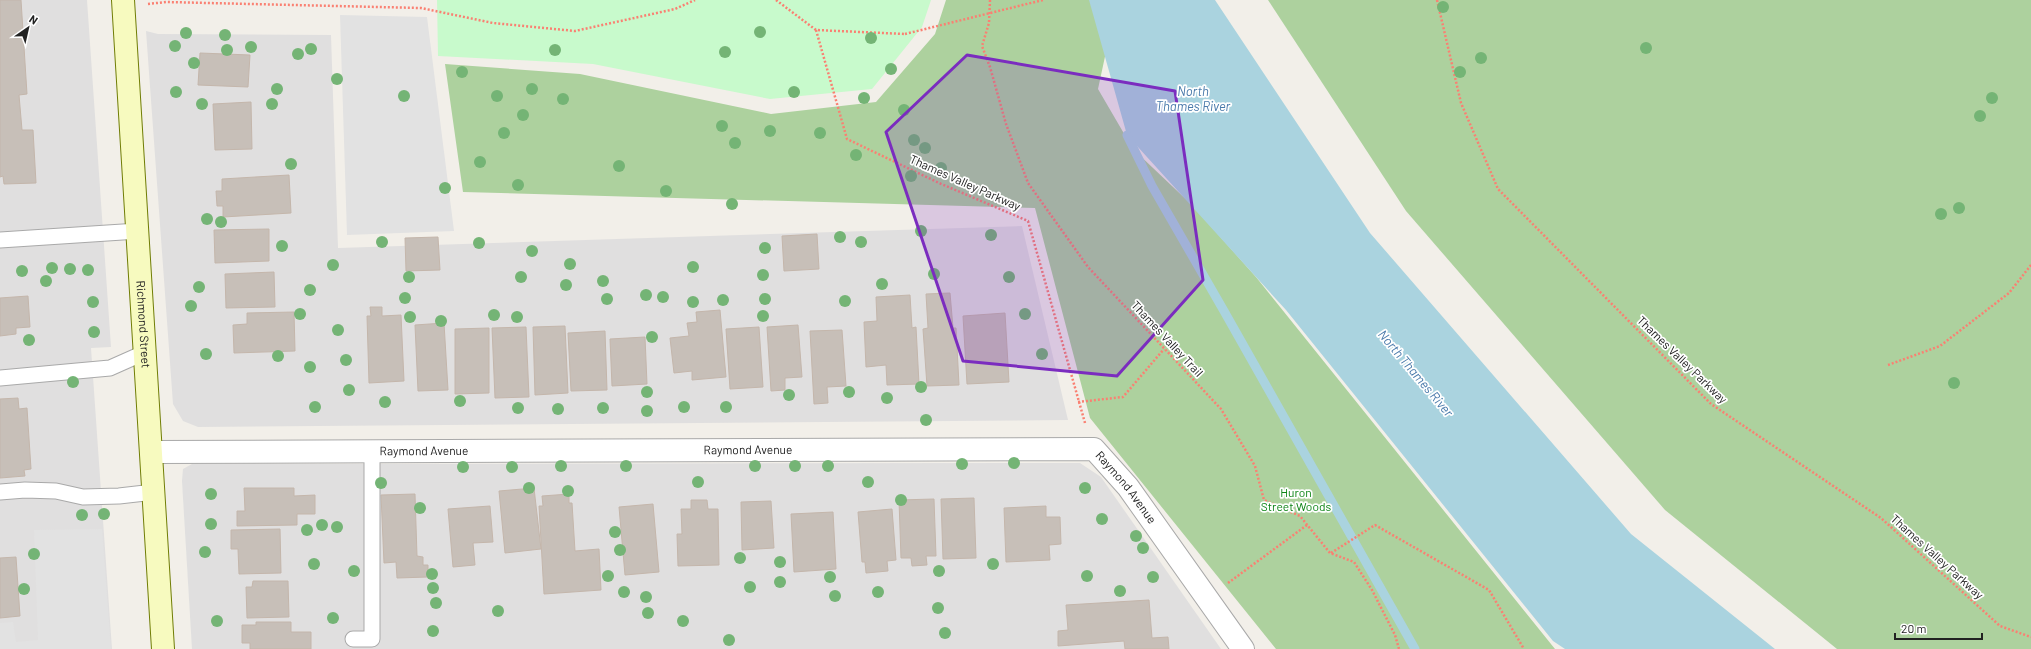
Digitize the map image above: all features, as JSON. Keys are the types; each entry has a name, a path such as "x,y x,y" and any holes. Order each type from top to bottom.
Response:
{"main road":[{"name":"Richmond Street","path":"124,3 152,452 162,649"}],"street":[{"name":"Raymond Avenue","path":"152,452 1094,449 1128,487 1243,649"}],"lane":[{"path":"0,240 138,231"},
{"path":"0,378 110,368 146,352"},
{"path":"353,639 372,639 372,451"},
{"path":"0,492 25,490 56,491 83,497 119,496 154,492"}],"path":[{"path":"124,3 166,2 421,8 493,23 575,31 675,9 695,0"},
{"path":"776,0 816,30 905,34 1043,0"},
{"name":"Thames Valley Trail","path":"990,0 989,23 982,46 990,67 1006,124 1028,183 1088,267 1221,409 1255,466 1264,500 1300,516 1330,553"},
{"name":"Thames Valley Parkway","path":"1437,0 1461,103 1498,189 1711,404 1881,518 2000,626 2031,637"},
{"name":"Thames Valley Parkway","path":"816,30 847,139 939,183 1028,221 1078,402 1094,449"},
{"path":"1888,365 1940,346 2009,293 2031,265"},
{"path":"1078,402 1123,397 1164,349"},
{"path":"1207,598 1307,525"},
{"path":"1330,553 1375,525 1488,590 1524,649"},
{"path":"1330,553 1354,562 1372,590 1395,635 1400,649"}],"highlighted area":[{"path":"967,55 1175,91 1203,280 1117,376 963,361 886,132"}],"shaded area":[{"path":"0,0 87,0 111,347 91,348 112,649 0,649"},
{"path":"340,15 427,17 454,231 347,235"},
{"path":"146,31 158,34 331,35 338,248 1022,226 1068,420 198,427 183,421 173,404"},
{"path":"1080,463 1101,477 1221,649 192,649 182,481 183,469 192,464"},
{"path":"102,529 111,649 0,649 0,623 13,622 16,642 38,640 34,530"}],"green space":[{"path":"437,0 931,0 922,27 872,89 770,99 593,64 438,56"},
{"name":"Huron Street Woods","path":"946,0 1095,0 1109,38 1098,89 1133,149 1192,205 1256,277 1555,649 1276,649 1090,418 1035,208 463,192 445,64 580,74 771,114 876,102 935,34"},
{"path":"1268,0 2031,0 2031,649 1837,649 1665,510 1406,211"}],"water":[{"name":"North Thames River","path":"1089,0 1215,0 1370,233 1631,534 1775,649 1565,649 1553,641 1286,310 1127,135"}],"building":[{"path":"0,0 21,0 27,94 19,95 22,130 33,130 36,183 4,184 3,176 0,177"},
{"path":"200,53 250,55 248,87 198,85"},
{"path":"251,102 252,149 215,150 213,104"},
{"path":"289,175 291,213 223,217 223,206 217,206 216,191 222,191 222,179"},
{"path":"269,229 269,261 215,263 214,230"},
{"path":"817,234 819,269 784,271 782,236"},
{"path":"438,237 440,270 406,271 405,238"},
{"path":"274,272 275,307 226,308 225,274"},
{"path":"950,293 953,328 956,328 959,385 927,386 923,329 928,328 926,294"},
{"path":"910,295 912,328 916,327 919,384 887,385 886,365 866,367 864,322 877,321 876,297"},
{"path":"28,296 30,327 16,328 16,334 0,336 0,298"},
{"path":"370,307 382,307 382,316 401,315 404,381 369,383 367,316 371,316"},
{"path":"720,310 726,377 692,380 692,371 674,373 670,338 689,336 687,323 697,322 696,312"},
{"path":"294,312 295,351 234,353 233,325 247,324 247,313"},
{"path":"1005,313 1009,382 967,384 963,316"},
{"path":"444,323 448,390 418,391 415,325"},
{"path":"798,325 802,377 785,378 785,390 771,391 767,327"},
{"path":"565,326 568,393 535,395 533,327"},
{"path":"526,327 529,397 495,398 492,328"},
{"path":"759,327 763,387 730,389 726,329"},
{"path":"489,328 489,393 455,394 455,329"},
{"path":"842,330 846,386 827,387 828,403 814,404 810,331"},
{"path":"605,331 607,390 571,391 568,333"},
{"path":"645,337 647,384 612,386 610,339"},
{"path":"18,398 19,409 27,408 31,469 24,470 25,476 0,478 0,399"},
{"path":"244,488 294,488 294,496 315,495 315,514 297,514 297,525 237,526 237,511 245,511"},
{"path":"534,488 541,549 505,553 499,491"},
{"path":"415,494 417,556 423,557 423,565 428,565 428,577 397,578 396,562 384,563 381,495"},
{"path":"569,494 569,503 572,503 575,551 599,549 601,590 544,594 539,506 543,506 542,496"},
{"path":"974,498 976,558 943,559 941,499"},
{"path":"934,499 936,556 926,556 927,565 912,566 911,558 901,558 899,500"},
{"path":"691,500 707,500 708,509 718,509 719,565 678,566 677,534 682,534 681,509 691,509"},
{"path":"771,501 774,548 742,550 741,502"},
{"path":"653,504 659,572 625,575 619,507"},
{"path":"490,506 493,542 473,543 475,565 453,567 448,509"},
{"path":"1046,506 1046,517 1060,517 1061,544 1049,545 1050,560 1006,562 1004,508"},
{"path":"892,509 896,560 887,561 888,571 866,573 865,562 862,562 858,512"},
{"path":"833,512 836,569 794,572 791,514"},
{"path":"280,529 281,573 239,574 238,549 231,549 231,530"},
{"path":"16,557 20,616 0,618 0,558"},
{"path":"253,581 288,581 289,617 247,618 246,587 252,587"},
{"path":"1149,600 1152,638 1168,637 1169,649 1125,649 1124,641 1058,646 1058,631 1068,630 1066,605"},
{"path":"256,622 291,622 291,632 311,632 311,649 250,649 250,643 242,643 242,625 256,625"}],"waterway":[{"path":"1127,135 1152,186 1415,649"}]}
